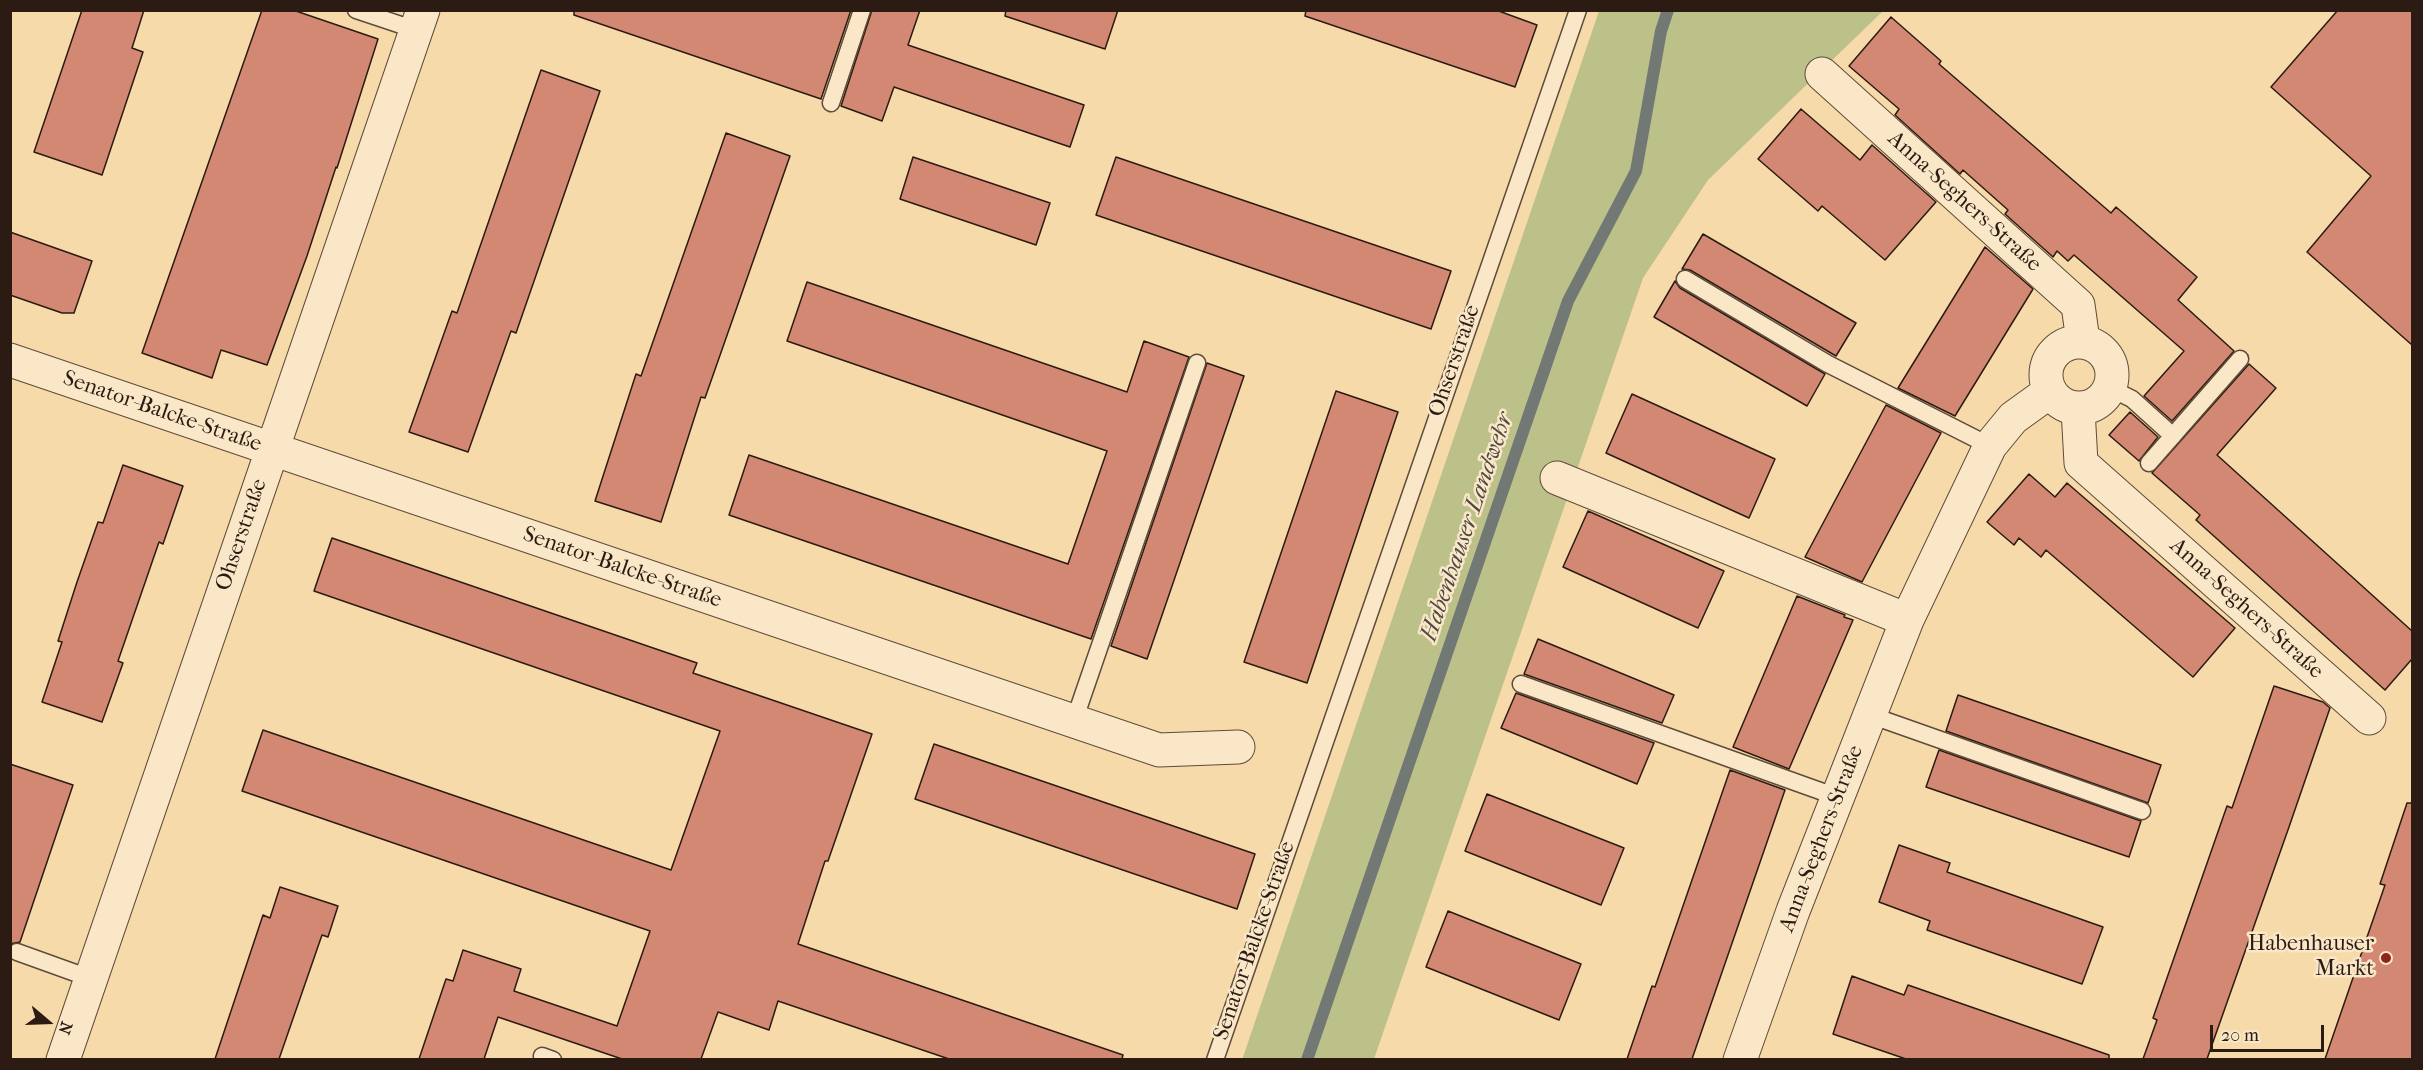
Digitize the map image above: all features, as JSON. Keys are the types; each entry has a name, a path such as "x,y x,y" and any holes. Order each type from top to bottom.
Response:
{"street":[{"name":"Ohserstraße","path":"63,1059 420,20"},
{"name":"Anna-Seghers-Straße","path":"1822,74 2078,305 2083,341"},
{"path":"2083,341 2097,346 2108,358 2112,373 2110,388 2098,404 2078,409 2061,405 2049,392 2044,374 2050,356 2065,344 2083,341"},
{"name":"Senator-Balcke-Straße","path":"10,360 1159,750 1238,747"},
{"name":"Anna-Seghers-Straße","path":"1740,1059 1837,797 1907,620 1990,446 2013,418 2049,392"},
{"name":"Anna-Seghers-Straße","path":"2078,409 2081,463 2369,718"},
{"path":"1557,478 1907,620"}],"lane":[{"path":"356,10 420,20"},
{"path":"831,103 862,10"},
{"name":"Ohserstraße","path":"1295,822 1578,10"},
{"path":"1685,279 1828,364 1990,446"},
{"path":"2149,463 2240,359"},
{"path":"1074,721 1197,363"},
{"path":"2110,388 2132,399 2173,436"},
{"path":"1521,684 1837,797"},
{"path":"1870,715 2142,811"},
{"name":"Senator-Balcke-Straße","path":"1215,1059 1295,822"},
{"path":"17,952 92,979"}],"green space":[{"path":"1599,11 1883,11 1708,180 1643,278 1374,1059 1242,1060"}],"building":[{"path":"82,10 144,10 132,48 143,52 102,175 34,152"},
{"path":"262,10 293,10 378,39 337,168 267,365 221,350 212,378 142,353"},
{"path":"574,10 851,10 821,99 574,15"},
{"path":"872,10 920,10 908,45 1084,105 1070,147 894,87 882,121 841,106"},
{"path":"1006,10 1118,10 1105,49 1005,16"},
{"path":"1306,10 1496,10 1537,25 1515,87 1305,16"},
{"path":"2338,10 2412,10 2412,345 2307,252 2371,176 2271,87"},
{"path":"1891,17 1941,61 1939,64 2111,213 2116,207 2197,277 2178,300 2234,351 2172,421 2144,396 2184,351 2074,255 2068,261 2057,251 2053,257 2005,214 2008,210 1963,170 1960,174 1895,115 1899,109 1849,66"},
{"path":"541,70 600,91 516,333 511,331 468,452 409,432 452,311 457,313"},
{"path":"1801,109 1860,160 1872,145 1936,202 1885,260 1822,206 1818,211 1758,159"},
{"path":"726,133 790,156 705,398 701,397 661,522 595,501 636,374 641,376"},
{"path":"913,157 1050,203 1036,245 900,199"},
{"path":"1116,157 1451,271 1431,329 1096,215"},
{"path":"10,232 92,261 74,313 62,313 10,295"},
{"path":"1703,234 1856,323 1836,356 1690,270 1682,269"},
{"path":"1985,247 2033,289 1955,416 1898,388"},
{"path":"1675,281 1680,288 1825,374 1807,406 1654,317"},
{"path":"807,282 1127,392 1144,341 1189,357 1091,639 729,515 749,455 1068,564 1107,451 787,341"},
{"path":"1207,363 1244,376 1147,659 1111,646"},
{"path":"2249,364 2276,388 2217,455 2412,631 2412,659 2385,690 2196,520 2200,515 2152,473"},
{"path":"1336,391 1398,412 1307,683 1244,662"},
{"path":"1632,394 1775,459 1749,518 1606,453"},
{"path":"1886,405 1941,433 1862,582 1805,557"},
{"path":"2130,412 2158,437 2139,461 2109,435"},
{"path":"123,465 183,486 163,544 159,542 118,661 123,663 102,722 42,702 62,642 58,641 77,582 98,522 103,523"},
{"path":"2029,474 2055,497 2067,483 2235,628 2193,677 2046,550 2041,557 2019,538 2014,545 1987,522"},
{"path":"1588,511 1724,571 1698,628 1563,567"},
{"path":"332,538 697,663 693,673 872,734 828,861 825,861 798,944 1123,1055 1122,1059 949,1059 778,1001 769,1030 718,1012 701,1059 622,1059 498,1017 484,1059 419,1059 446,979 453,981 463,950 521,969 514,991 617,1026 650,931 242,791 263,730 671,870 720,731 314,591"},
{"path":"1797,596 1853,620 1789,769 1733,747"},
{"path":"1538,639 1674,695 1662,723 1524,674"},
{"path":"2274,686 2323,702 2330,708 2289,827 2207,1059 2143,1059 2157,1020 2153,1018 2227,806 2232,808"},
{"path":"1516,693 1654,743 1637,784 1501,728"},
{"path":"1958,695 2161,765 2148,803 1946,731"},
{"path":"934,744 1255,854 1237,909 915,799"},
{"path":"1939,750 2141,821 2129,857 1926,787"},
{"path":"10,764 73,785 20,942 10,944"},
{"path":"1730,770 1785,790 1692,1059 1627,1059 1652,986 1655,987"},
{"path":"1487,794 1624,848 1601,905 1465,851"},
{"name":"Habenhauser Markt","path":"2407,803 2412,803 2412,1059 2325,1059 2385,885 2380,884"},
{"path":"1899,845 1950,863 1947,872 2103,927 2082,984 1927,930 1930,921 1879,902"},
{"path":"280,887 338,906 328,937 322,935 279,1059 215,1059 263,915 270,918"},
{"path":"1448,911 1581,964 1559,1020 1426,967"},
{"path":"1852,976 1904,995 1908,985 2109,1055 2109,1059 1906,1059 1833,1034"}],"waterway":[{"name":"Habenhauser Landwehr","path":"1307,1060 1568,301 1636,171 1661,31 1668,10"}],"place":[{"name":"Habenhauser Markt","path":"2386,958"}]}
